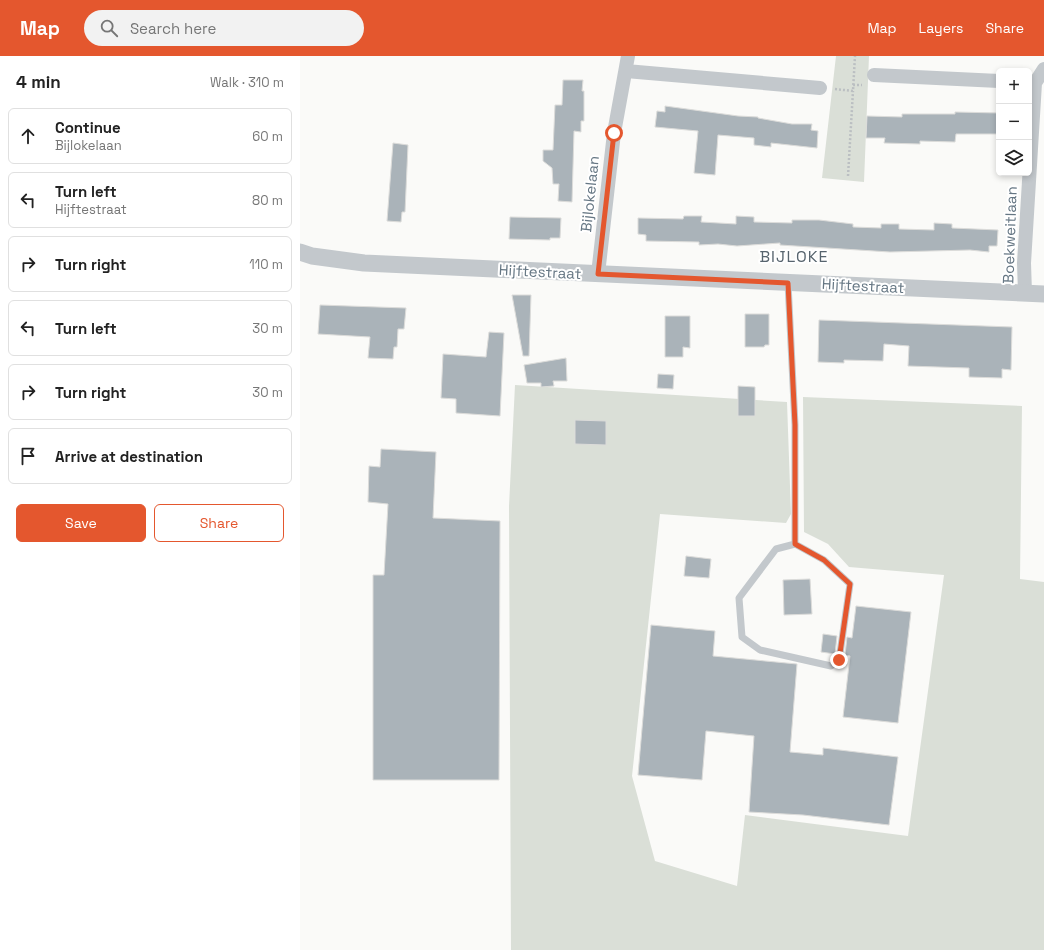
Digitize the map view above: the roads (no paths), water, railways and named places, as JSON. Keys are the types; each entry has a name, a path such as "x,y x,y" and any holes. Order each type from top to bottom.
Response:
{"street":[{"name":"Bijlokelaan","path":"598,274 614,133 628,56"},
{"name":"Boekweitlaan","path":"1032,83 1044,69"},
{"path":"626,71 820,88"},
{"path":"874,75 996,81"},
{"name":"Boekweitlaan","path":"1025,293 1024,263 1031,104"},
{"name":"Hijftestraat","path":"300,252 312,256 364,263 1044,294"}],"lane":[{"path":"788,283 795,425 795,544"},
{"path":"795,544 824,560 850,584 839,660 831,666 760,650 742,637 739,598 776,549 795,544"}],"district":[{"name":"BIJLOKE","path":"794,256"}]}
